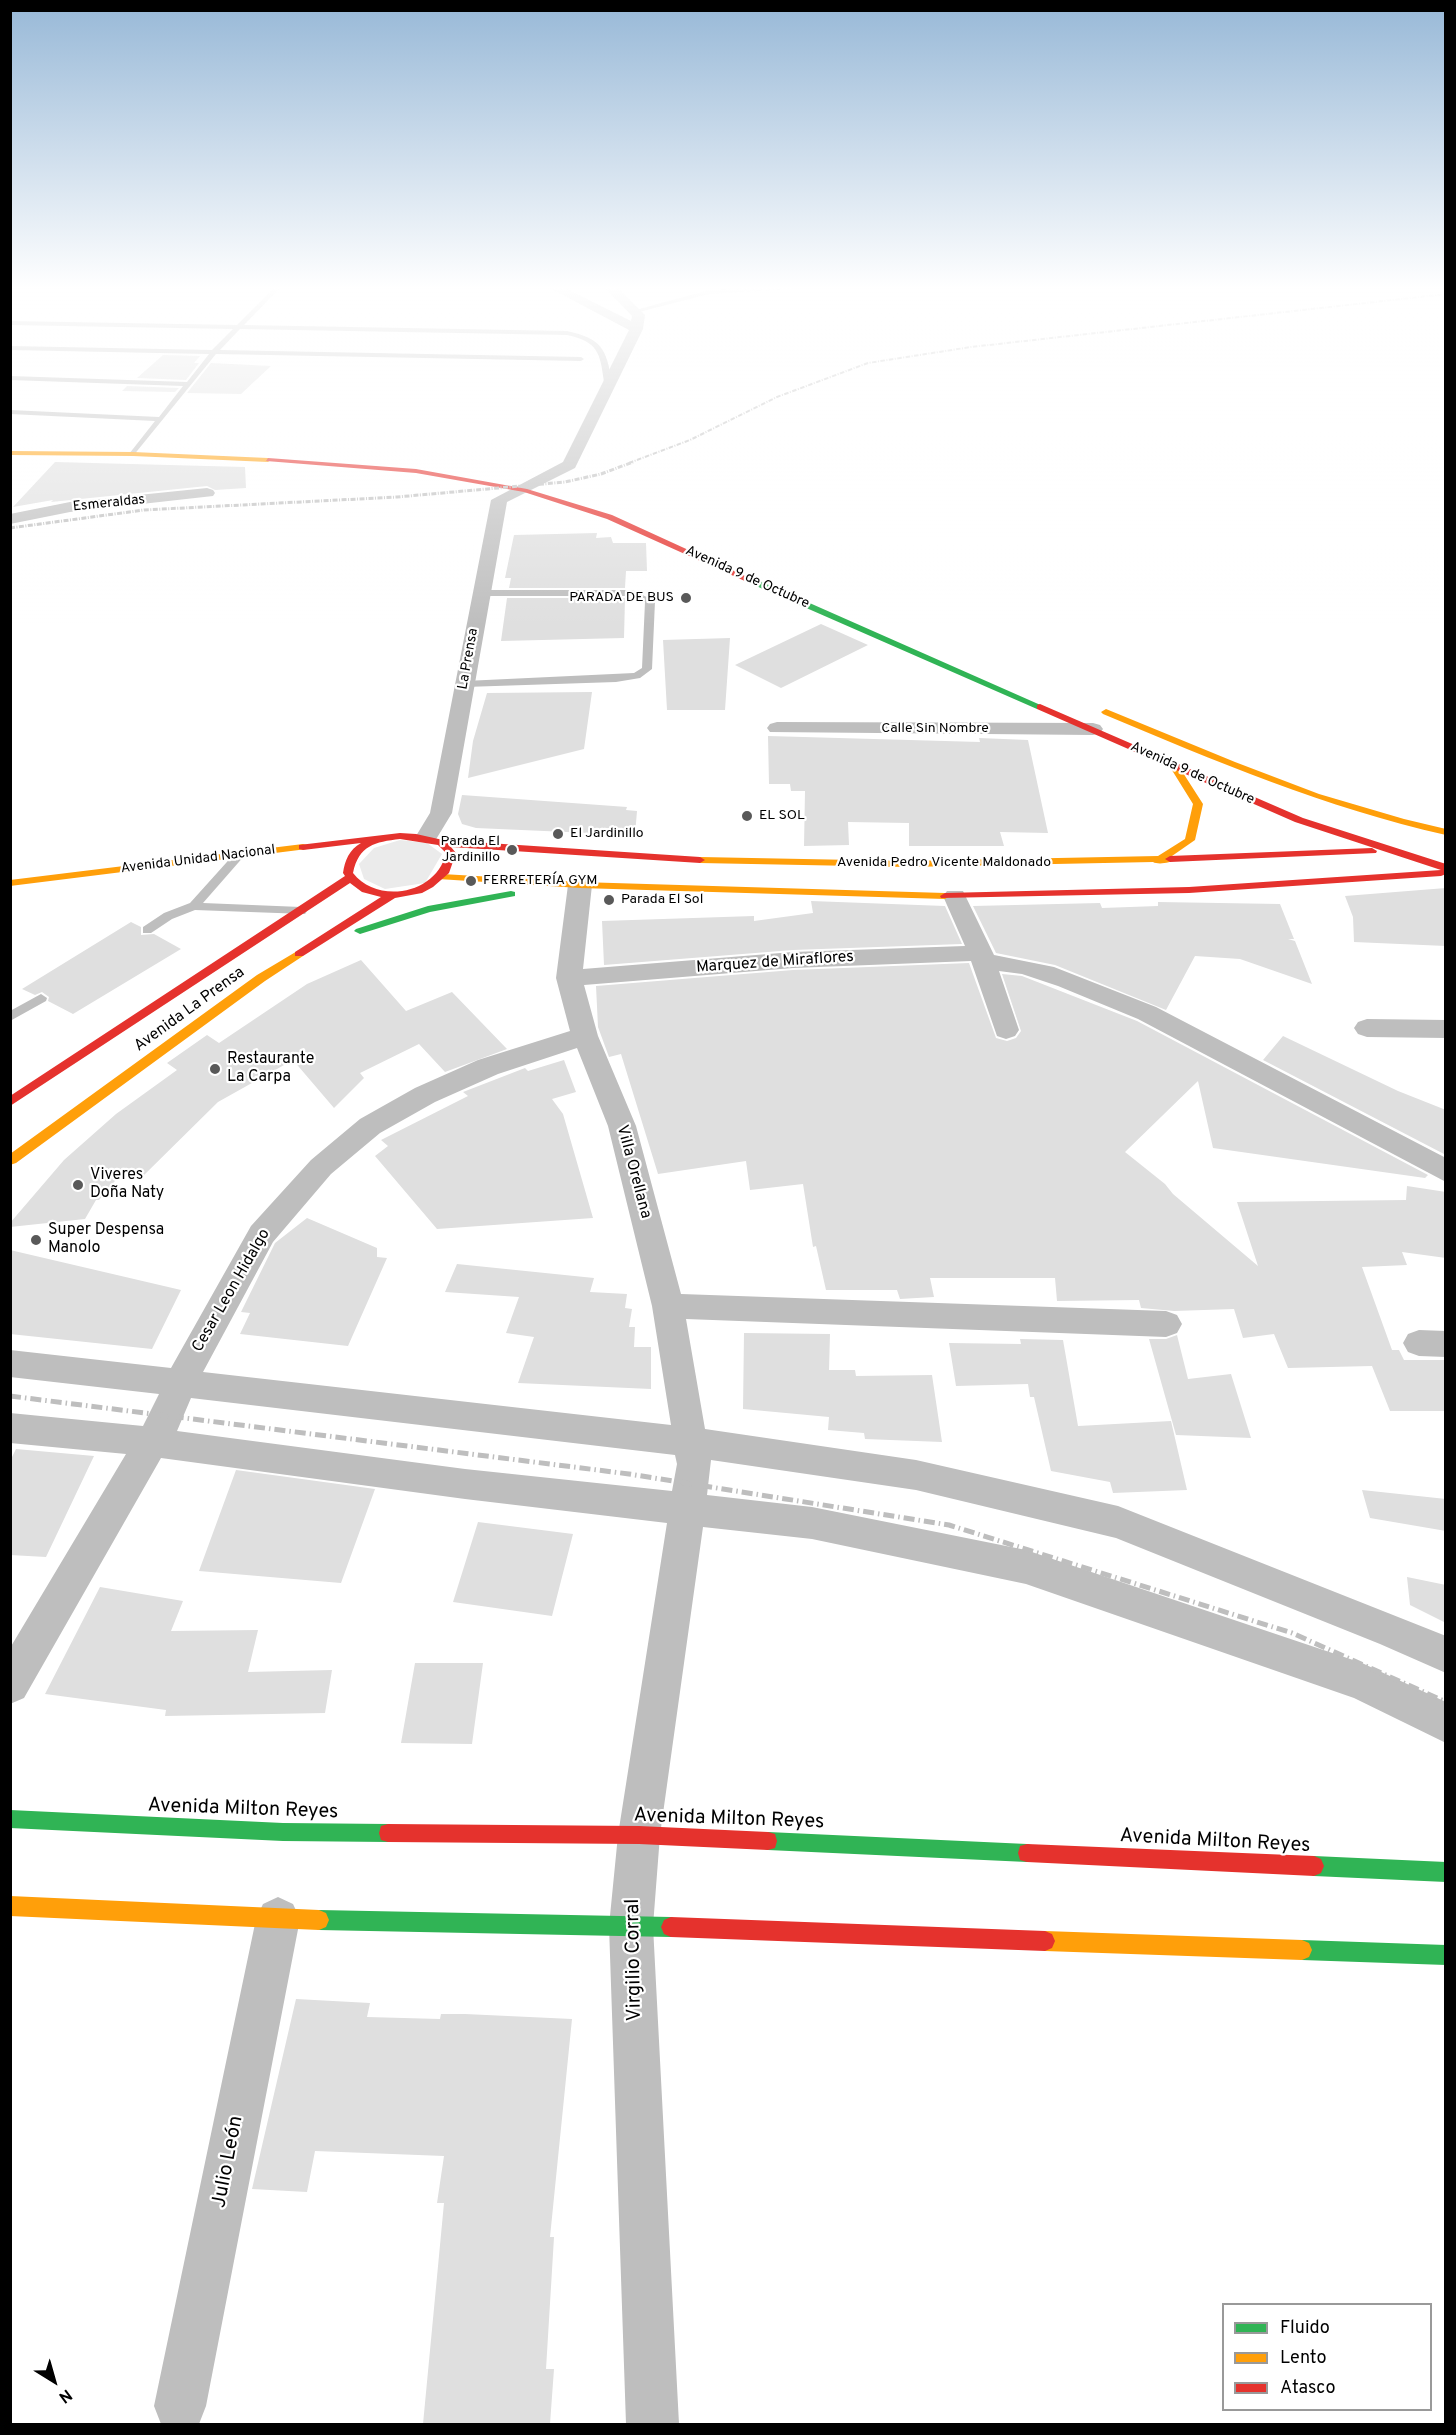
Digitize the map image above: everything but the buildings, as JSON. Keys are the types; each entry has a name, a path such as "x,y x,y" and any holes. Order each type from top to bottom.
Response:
{"main road":[{"path":"44,439 336,449"},
{"name":"Avenida 9 de Octubre","path":"10,453 133,454 373,465 438,472 486,483 518,481 614,520 1299,820 1394,850 1446,870"},
{"name":"Avenida 9 de Octubre","path":"539,479 592,497 687,535"},
{"name":"Avenida 9 de Octubre","path":"1092,706 1317,800 1399,824 1446,832"},
{"path":"1157,861 1190,840 1198,804 1175,767"},
{"name":"Avenida Pedro Vicente Maldonado","path":"1423,848 1157,861 889,864 576,855 435,840 407,834 386,837 367,844 354,854 348,866 350,878 367,890 394,894 429,886 442,877 580,885 955,896 1189,890 1446,870"},
{"name":"Avenida Unidad Nacional","path":"10,883 386,837"},
{"path":"435,840 451,853 451,865 442,877"},
{"name":"Avenida La Prensa","path":"10,1102 350,878"},
{"path":"261,978 374,925 428,909 580,885"},
{"name":"Avenida La Prensa","path":"11,1160 261,978 394,894"},
{"name":"Avenida Milton Reyes","path":"10,1819 283,1832 639,1835 1446,1872"},
{"path":"10,1906 278,1919 631,1926 1446,1955"}],"street":[{"path":"518,481 539,479 569,465 601,399"},
{"name":"La Prensa","path":"435,840 498,500 518,481"},
{"name":"La Prensa","path":"407,834 422,812 486,483"},
{"name":"Esmeraldas","path":"10,519 70,507 207,494"},
{"name":"Calle Sin Nombre","path":"777,728 1093,729"},
{"name":"Villa Orellana","path":"580,885 568,978 585,1035 622,1126 668,1305 692,1453"},
{"path":"955,896 983,957 1006,1030"},
{"name":"Marquez de Miraflores","path":"568,978 793,960 983,957 1006,961 1097,992 1148,1014 1446,1171"},
{"path":"1367,1028 1446,1029"},
{"name":"Cesar Leon Hidalgo","path":"10,1685 168,1415 179,1384 262,1234 321,1167 370,1126 425,1095 488,1067 585,1035"},
{"path":"668,1305 1166,1324"},
{"path":"10,1364 179,1384 692,1453 916,1475 1118,1522 1393,1631 1446,1655"},
{"path":"10,1428 151,1442 465,1484 812,1523 1026,1567 1362,1682 1446,1723"},
{"name":"Virgilio Corral","path":"653,2424 631,1926 639,1835 687,1509 692,1453"},
{"name":"Julio León","path":"180,2406 278,1919"}],"lane":[{"path":"133,454 177,399"},
{"path":"10,412 161,419"},
{"path":"465,684 616,679 637,676 647,669 650,601 642,597 632,593 482,593"},
{"path":"194,906 240,855"},
{"path":"147,930 168,916 194,906 301,911"},
{"path":"10,1017 41,998"}],"shaded area":[{"path":"400,840 427,843 442,854 425,883 385,889 364,879 359,864 374,848"}],"railway":[{"path":"629,463 690,440 774,399"},
{"path":"10,528 144,510 397,497 565,482 601,474 633,462"},
{"path":"10,1396 629,1474 949,1525 1292,1633 1446,1702"}],"traffic: fast":[{"path":"750,580 1040,707"},
{"path":"360,931 428,909 511,894"},
{"path":"10,1819 283,1832 388,1833"},
{"path":"768,1841 1027,1853"},
{"path":"1314,1866 1446,1872"},
{"path":"319,1920 671,1927"},
{"path":"1302,1950 1446,1955"}],"traffic: slow":[{"path":"10,453 133,454 268,460"},
{"path":"1106,712 1273,781 1358,810 1446,832"},
{"path":"1157,861 1190,840 1198,804 1175,767"},
{"path":"10,883 303,847"},
{"path":"700,860 907,864 1170,859"},
{"path":"442,877 580,885 945,896"},
{"path":"11,1160 261,978 299,954"},
{"path":"10,1906 319,1920"},
{"path":"1045,1941 1302,1950"}],"traffic: jam":[{"path":"268,460 416,471 525,490 609,517 750,580"},
{"path":"1040,707 1299,820 1446,868"},
{"path":"442,843 451,853 446,870 430,885 418,890 405,894 378,894 366,890 348,873 351,859 359,849 371,842 400,836 430,839 442,843 700,860"},
{"path":"303,847 386,837"},
{"path":"1170,859 1372,851"},
{"path":"945,896 1189,890 1441,873"},
{"path":"10,1102 350,878"},
{"path":"299,954 394,894"},
{"path":"388,1833 639,1835 768,1841"},
{"path":"1027,1853 1314,1866"},
{"path":"671,1927 1045,1941"}],"place":[{"name":"PARADA DE BUS","path":"686,598"},
{"name":"EL SOL","path":"747,816"},
{"name":"El Jardinillo","path":"558,834"},
{"name":"Parada El Jardinillo","path":"512,850"},
{"name":"FERRETERÍA GYM","path":"471,881"},
{"name":"Parada El Sol","path":"609,900"},
{"name":"Restaurante La Carpa","path":"215,1069"},
{"name":"Viveres Doña Naty","path":"78,1185"},
{"name":"Super Despensa Manolo","path":"36,1240"}]}
